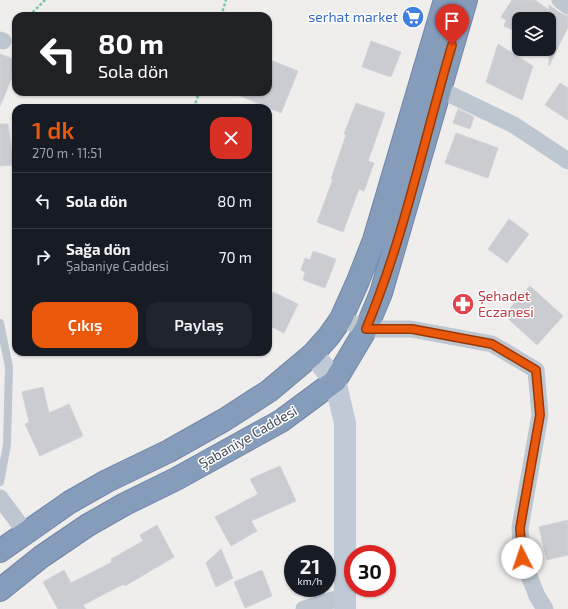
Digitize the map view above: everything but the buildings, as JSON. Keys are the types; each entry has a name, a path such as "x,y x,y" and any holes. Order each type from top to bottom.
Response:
{"highway":[{"path":"0,551 76,498 169,451 224,420 269,391 313,354 330,336 341,319 374,240 445,0"},
{"name":"Şabaniye Caddesi","path":"0,590 41,557 88,524 176,479 281,421 335,381 366,329 381,293 466,0"}],"street":[{"path":"560,0 568,6"},
{"path":"439,89 514,125 568,161"},
{"path":"341,319 366,329 412,329 492,344 536,370 540,415 520,528 522,558 537,596 545,609"},
{"path":"304,609 345,602 345,423 335,381 313,354"},
{"path":"0,498 26,533"}],"lane":[{"path":"0,323 9,368 8,445 0,482"}],"path":[{"path":"33,12 45,0"},
{"path":"222,12 226,0"}],"place":[{"name":"serhat market","path":"413,17"},
{"name":"Şehadet Eczanesi","path":"463,304"}],"route":[{"path":"452,45 381,293 366,329 412,329 492,344 536,370 540,415 520,528 522,558"}]}
